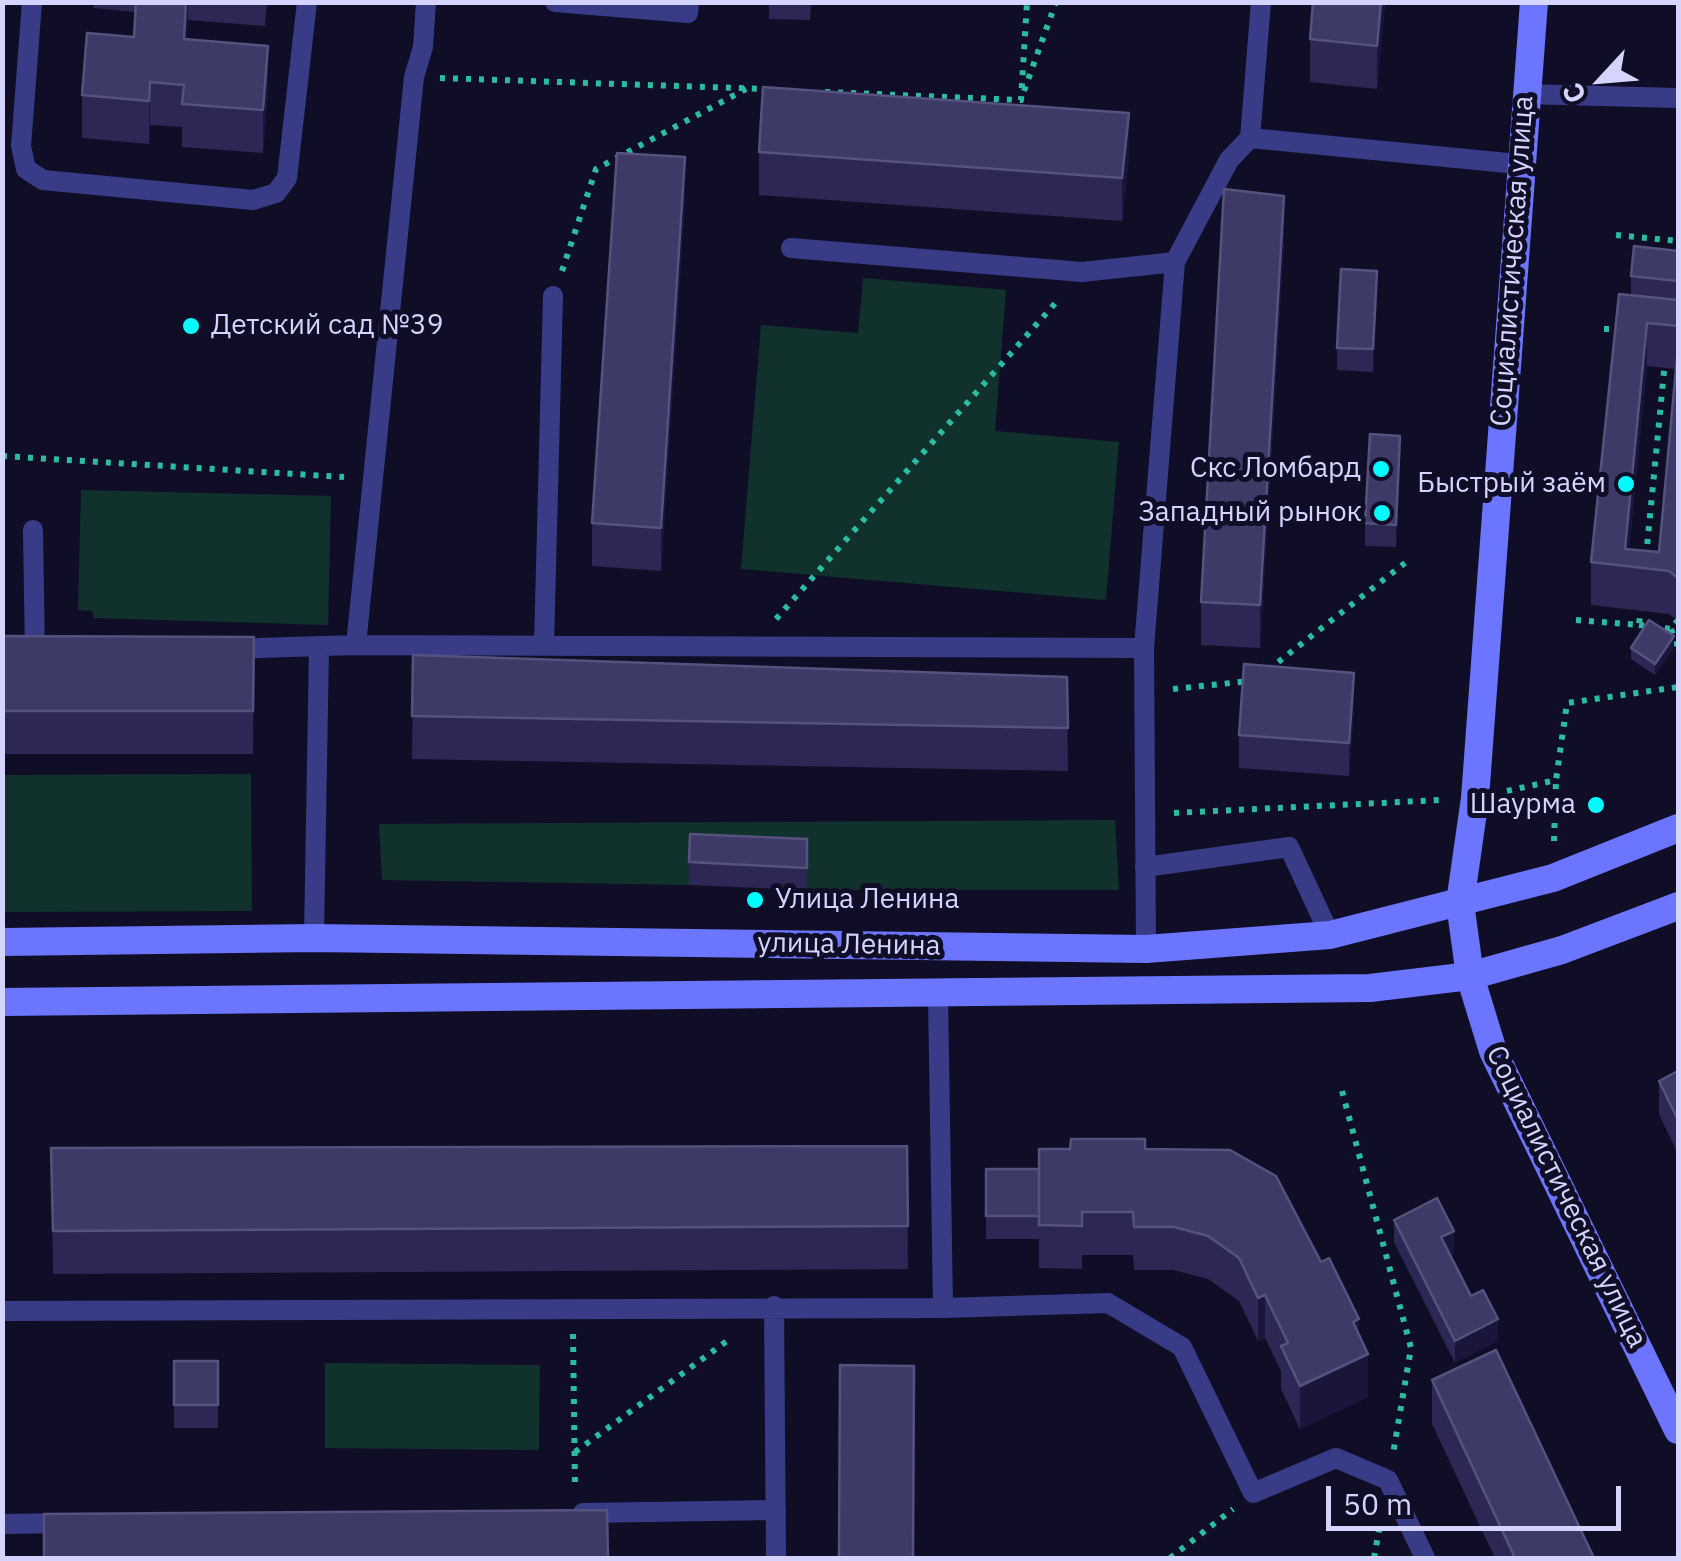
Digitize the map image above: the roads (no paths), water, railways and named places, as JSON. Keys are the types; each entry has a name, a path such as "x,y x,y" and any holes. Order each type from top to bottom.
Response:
{"main road":[{"name":"Социалистическая улица","path":"1534,2 1518,164 1475,798 1460,902 1470,976 1493,1051 1678,1430"},
{"name":"улица Ленина","path":"2,942 314,938 1146,949 1330,935 1553,878 1678,828"},
{"name":"улица Ленина","path":"2,1002 1370,988 1470,976 1562,950 1678,906"}],"lane":[{"path":"32,2 21,146 26,169 43,180 253,200 276,193 287,178 307,2"},
{"path":"356,645 414,78 423,46 426,2"},
{"path":"555,2 688,13 689,2"},
{"path":"1146,949 1142,814 1144,648 1175,262 1229,160 1250,138 1261,2"},
{"path":"1524,94 1678,98"},
{"path":"1250,138 1518,164"},
{"path":"792,248 1082,272 1175,262"},
{"path":"544,645 553,296"},
{"path":"33,530 35,655 70,654"},
{"path":"204,650 356,645 1144,648"},
{"path":"314,938 319,646"},
{"path":"1145,867 1290,846 1330,935"},
{"path":"938,995 943,1308"},
{"path":"2,1311 943,1308 1108,1303 1182,1348 1254,1493 1336,1458 1388,1480 1425,1558"},
{"path":"774,1306 776,1558"},
{"path":"566,1513 776,1510"},
{"path":"2,1524 101,1522"}],"place":[{"name":"Детский сад №39","path":"191,326"},
{"name":"Скс Ломбард","path":"1381,469"},
{"name":"Быстрый заём","path":"1626,484"},
{"name":"Западный рынок","path":"1382,513"},
{"name":"Шаурма","path":"1596,805"},
{"name":"Улица Ленина","path":"755,900"}]}
